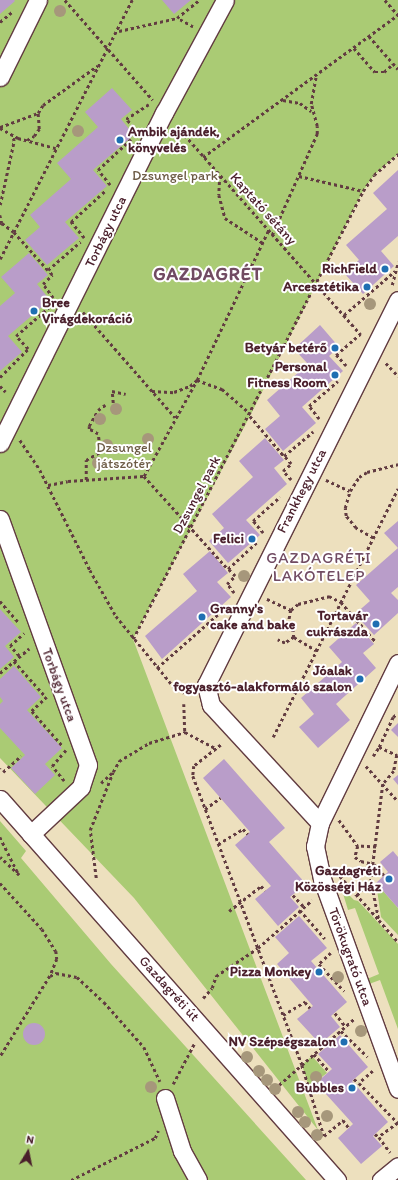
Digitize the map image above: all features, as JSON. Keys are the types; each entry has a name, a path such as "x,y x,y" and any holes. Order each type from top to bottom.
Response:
{"street":[{"path":"0,77 38,0"},
{"name":"Torbágy utca","path":"4,436 72,302 159,107 225,0"},
{"name":"Frankhegy utca","path":"327,822 211,705 207,695 210,675 398,300"},
{"name":"Torbágy utca","path":"0,519 88,765 81,786 31,834"},
{"name":"Törökugrató utca","path":"398,663 315,846 322,879 398,1089"},
{"name":"Gazdagréti út","path":"0,799 337,1180"},
{"path":"166,1103 182,1151 198,1180"},
{"path":"381,1180 395,1161"}],"path":[{"name":"Kaptató sétány","path":"65,0 398,376"},
{"path":"0,259 97,66 107,47 118,31 132,0"},
{"path":"118,31 178,18 198,0"},
{"path":"203,157 316,77 398,15 385,0"},
{"path":"178,18 195,28"},
{"path":"370,36 398,69"},
{"path":"354,48 375,72 384,72 394,64"},
{"path":"27,140 39,129 38,113 43,105 97,66"},
{"path":"272,235 316,134 317,126 313,113 312,94 316,77"},
{"path":"283,100 300,103 313,113"},
{"path":"48,270 84,238 71,222 111,186 98,170 137,133 126,119 159,107"},
{"path":"0,128 38,113"},
{"path":"0,128 12,135 56,148"},
{"path":"0,205 14,141 12,135"},
{"name":"Dzsungel park","path":"133,639 317,285 363,191 374,175 398,154"},
{"path":"220,175 219,194 225,218 263,243"},
{"path":"299,176 363,191"},
{"path":"0,216 1,223 14,232 52,276 43,284 54,299 52,304 16,336 28,349 0,377"},
{"path":"144,476 175,417 197,380 268,231"},
{"path":"344,315 396,271"},
{"path":"72,302 175,417"},
{"path":"350,371 336,355 360,334"},
{"path":"323,423 309,406 344,376"},
{"path":"152,391 174,392 190,386 197,380"},
{"path":"197,380 215,385 250,415 291,464 283,471 294,484"},
{"path":"113,402 112,391 126,394"},
{"path":"86,480 86,460 100,452 98,434 90,429 89,426 98,410 105,405"},
{"path":"284,456 318,428"},
{"path":"4,436 20,440 48,485 90,570 133,639 173,686 184,693"},
{"path":"372,538 356,528 346,516 350,491 359,477 367,472 398,464"},
{"path":"312,472 350,491"},
{"path":"48,485 86,480 144,476 167,498 190,527 235,576 227,584 238,597"},
{"path":"273,737 398,488"},
{"path":"228,569 265,535 253,521 283,495"},
{"path":"294,637 293,629 288,625 290,610 298,604 316,598 329,596 341,602 375,642"},
{"path":"0,602 26,632 10,646 19,656"},
{"path":"274,602 290,610"},
{"path":"157,668 226,607"},
{"path":"294,637 316,650"},
{"path":"278,640 285,643 294,637"},
{"path":"0,673 32,646"},
{"path":"14,661 46,698"},
{"path":"50,694 32,711 69,753"},
{"path":"184,704 185,732"},
{"path":"367,766 379,747 393,718 398,712"},
{"path":"119,761 149,743 185,732 217,748"},
{"path":"221,745 194,766 193,776 302,1065 324,1136 343,1120 349,1128"},
{"path":"379,747 397,755 394,771 383,784 372,880 379,920"},
{"path":"66,750 52,766 68,785"},
{"path":"3,772 21,756"},
{"path":"360,770 363,763 398,801"},
{"path":"96,878 90,830 113,772"},
{"path":"205,809 220,798"},
{"path":"327,822 336,816 358,846"},
{"path":"218,844 243,829 248,834"},
{"path":"0,837 19,875 0,857"},
{"path":"358,846 376,847"},
{"path":"358,846 354,853 357,860 374,864 384,875"},
{"path":"335,870 398,942"},
{"path":"357,895 372,880"},
{"path":"0,883 42,929 56,951 57,959 50,976 0,1058"},
{"path":"229,911 261,886 265,890"},
{"path":"293,895 304,907"},
{"path":"203,998 212,988 216,976 258,948 315,897"},
{"path":"300,910 329,944"},
{"path":"334,949 319,964 349,996"},
{"path":"50,976 56,973 77,977 127,1026 156,1070"},
{"path":"283,1015 305,1002 310,1008"},
{"path":"335,1013 346,1027"},
{"path":"279,1085 358,1016"},
{"path":"341,1031 372,1062"},
{"path":"71,1180 155,1138 166,1103 189,1052"},
{"path":"314,1054 329,1072"},
{"path":"360,1083 377,1067"},
{"path":"354,1079 360,1083 398,1123 380,1138"},
{"path":"375,1134 380,1138 395,1161"}],"green space":[{"name":"Dzsungel park","path":"0,0 398,0 398,154 374,175 363,191 250,416 133,639 318,1130 134,898 0,758"},
{"path":"0,821 26,851 21,858 111,964 306,1180 0,1180"},
{"path":"376,883 398,908 398,935 381,917"},
{"path":"341,887 354,900 358,901 398,944 398,1029 380,980 369,984 367,979 379,974 355,908 348,910"},
{"path":"312,1056 327,1073 309,1087 302,1065"}],"building":[{"path":"0,0 14,0 15,1 0,14"},
{"path":"162,0 191,0 174,14"},
{"path":"112,88 132,110 121,119 134,135 93,170 107,186 65,222 79,238 47,265 25,240 40,227 30,215 71,179 57,163 98,127 85,112"},
{"path":"398,170 398,236 381,251 394,266 363,294 344,273 359,260 346,245 387,209 373,193"},
{"path":"29,253 48,275 37,284 50,300 8,336 22,352 0,371 0,306 15,293 1,277"},
{"path":"320,325 339,347 329,356 343,371 302,407 316,423 283,451 265,429 280,416 267,400 308,364 294,349"},
{"path":"265,438 284,460 274,468 287,484 246,520 260,535 228,563 209,541 224,528 212,514 253,477 239,461"},
{"path":"398,521 398,548 384,533"},
{"path":"398,548 398,587 391,593 398,600 398,613 374,635 355,614 370,601 356,585"},
{"path":"210,551 228,573 217,582 231,597 162,659 145,636 197,591 183,574"},
{"path":"0,609 21,632 5,646 14,657 0,669"},
{"path":"356,623 374,644 363,653 376,668 336,704 350,720 318,748 299,727 314,714 301,698 342,662 329,647"},
{"path":"14,666 41,697 27,710 62,748 45,764 55,775 35,794 11,768 25,755 0,728 0,704 3,701 0,697 0,679"},
{"path":"398,723 398,737 391,730"},
{"path":"224,759 285,828 269,842 306,884 290,897 299,907 278,926 255,899 271,886 235,845 250,832 203,778"},
{"path":"398,775 398,785 393,779"},
{"name":"Gazdagréti Közösségi Ház","path":"393,851 398,857 398,908 376,883 388,872 380,862"},
{"path":"299,916 327,948 311,961 347,1002 331,1016 340,1027 320,1044 297,1019 313,1006 277,964 289,953 275,937"},
{"path":"30,1023 38,1023 45,1030 45,1038 38,1045 30,1045 23,1038 23,1030"},
{"path":"340,1035 368,1067 352,1081 388,1122 373,1136 382,1146 361,1164 338,1138 353,1124 316,1083 332,1069 318,1054"}],"place":[{"name":"Ambik ajándék, könyvelés","path":"120,140"},
{"name":"RichField","path":"385,269"},
{"name":"Arcesztétika","path":"367,287"},
{"name":"Bree Virágdekoráció","path":"34,311"},
{"name":"Betyár betérő","path":"335,348"},
{"name":"Personal Fitness Room","path":"335,375"},
{"name":"Felici","path":"252,539"},
{"name":"Granny's cake and bake","path":"202,617"},
{"name":"Tortavár cukrászda","path":"376,624"},
{"name":"Jóalak fogyasztó-alakformáló szalon","path":"360,679"},
{"name":"Gazdagréti Közösségi Ház","path":"389,879"},
{"name":"Pizza Monkey","path":"319,972"},
{"name":"NV Szépségszalon","path":"344,1042"},
{"name":"Bubbles","path":"352,1088"}],"district":[{"name":"GAZDAGRÉT","path":"208,274"},
{"name":"GAZDAGRÉTI LAKÓTELEP","path":"319,567"}],"park label":[{"name":"Dzsungel játszótér","path":"124,456"}]}
